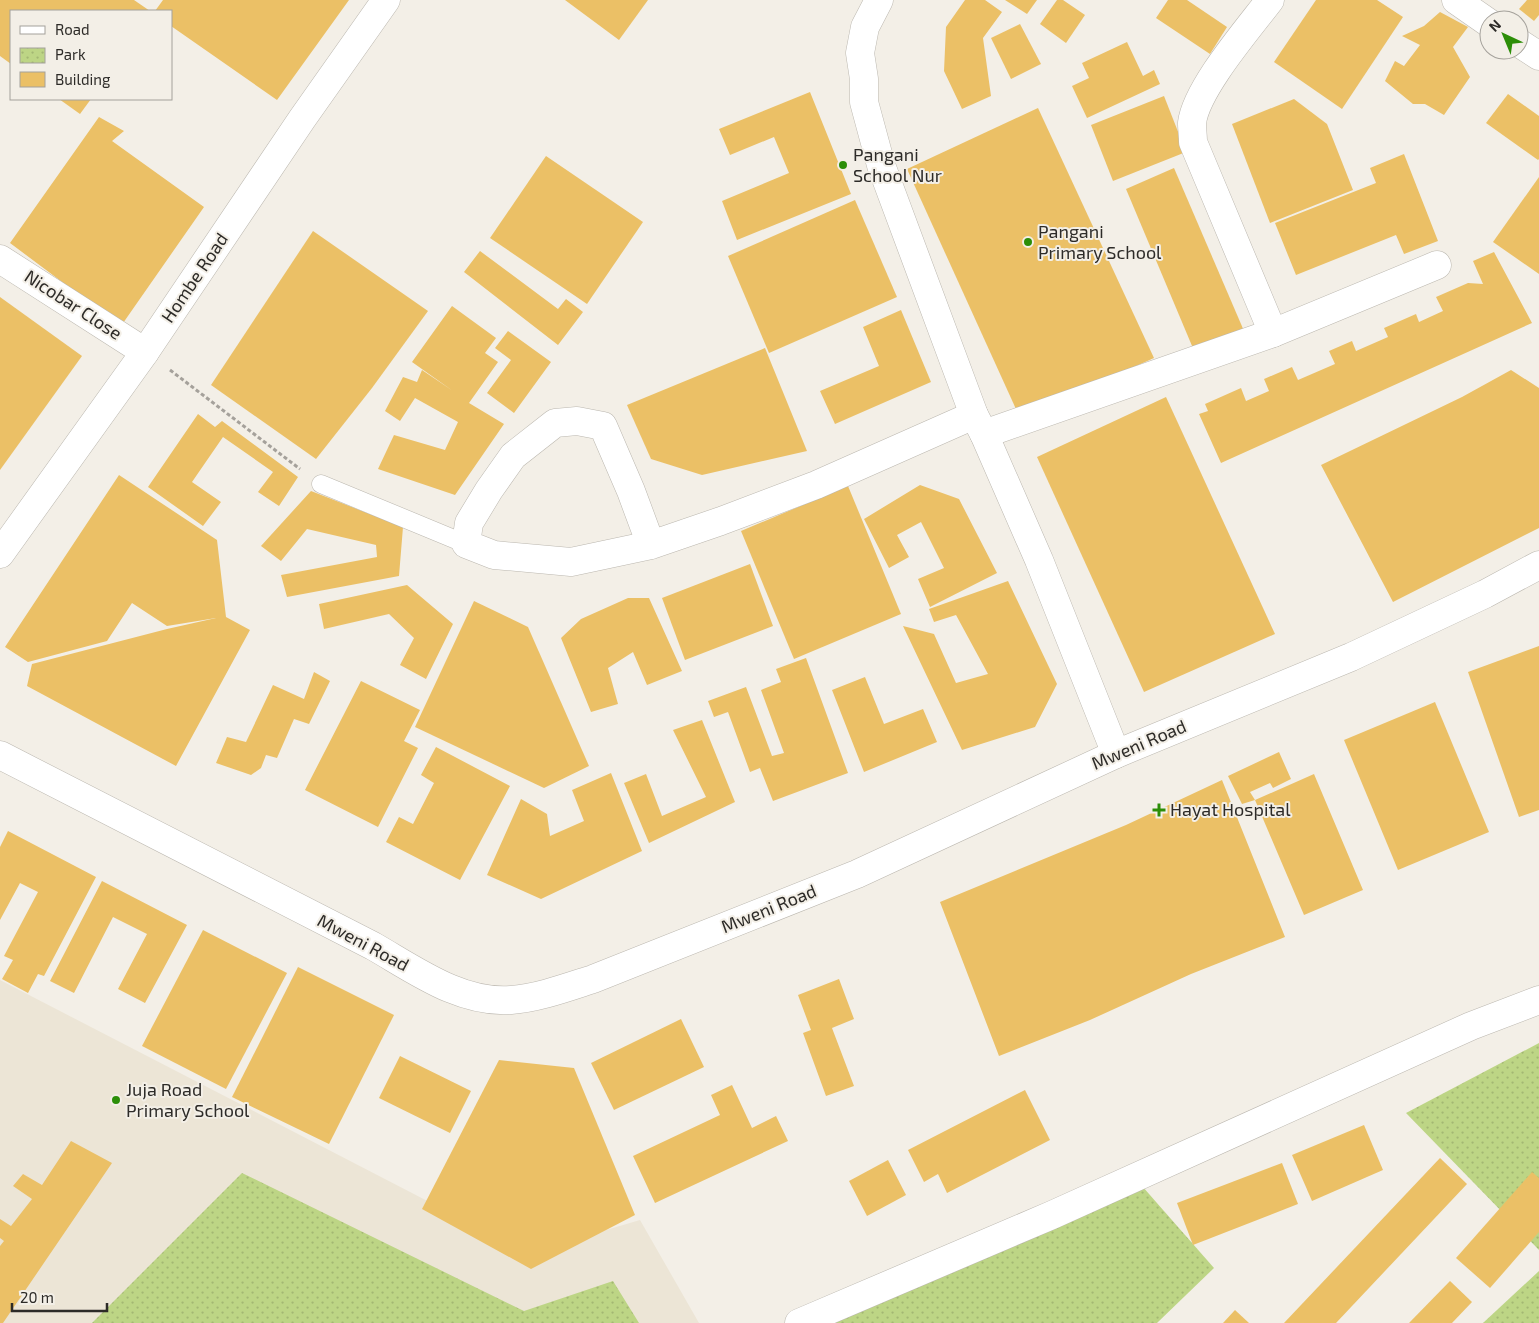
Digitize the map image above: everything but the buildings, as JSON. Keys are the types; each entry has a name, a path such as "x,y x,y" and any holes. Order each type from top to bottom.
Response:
{"street":[{"name":"Hombe Road","path":"0,554 145,352 302,119 386,0"},
{"path":"878,0 864,27 860,53 864,79 864,102 881,165 979,424 1039,560 1116,754"},
{"path":"1270,0 1216,72 1198,104 1192,123 1193,142 1273,333"},
{"path":"1456,0 1479,16"},
{"name":"Nicobar Close","path":"0,259 145,352"},
{"path":"651,545 631,490 603,426 577,421 555,423 513,456 468,523 466,544 494,555 571,562 651,545 721,521 979,424 1273,333 1437,265"},
{"name":"Mweni Road","path":"0,755 373,946 454,990 482,998 511,1000 550,992 593,979 857,874 1116,754 1351,657 1484,594 1539,565"},
{"path":"799,1323 1052,1215 1471,1026 1539,1000"}],"lane":[{"path":"321,484 466,544"}],"path":[{"path":"145,352 321,484"}],"shaded area":[{"name":"Juja Road Primary School","path":"0,980 528,1253 640,1220 699,1323 0,1323"}],"green space":[{"path":"1539,1043 1539,1250 1406,1113"},
{"path":"242,1173 524,1311 613,1281 639,1323 92,1323"},
{"path":"1135,1178 1214,1268 1157,1323 799,1323"},
{"path":"1539,1271 1539,1323 1483,1323"}],"place":[{"name":"Pangani School Nur","path":"843,165"},
{"name":"Pangani Primary School","path":"1028,242"},
{"name":"Hayat Hospital","path":"1159,810"},
{"name":"Juja Road Primary School","path":"116,1100"}]}
